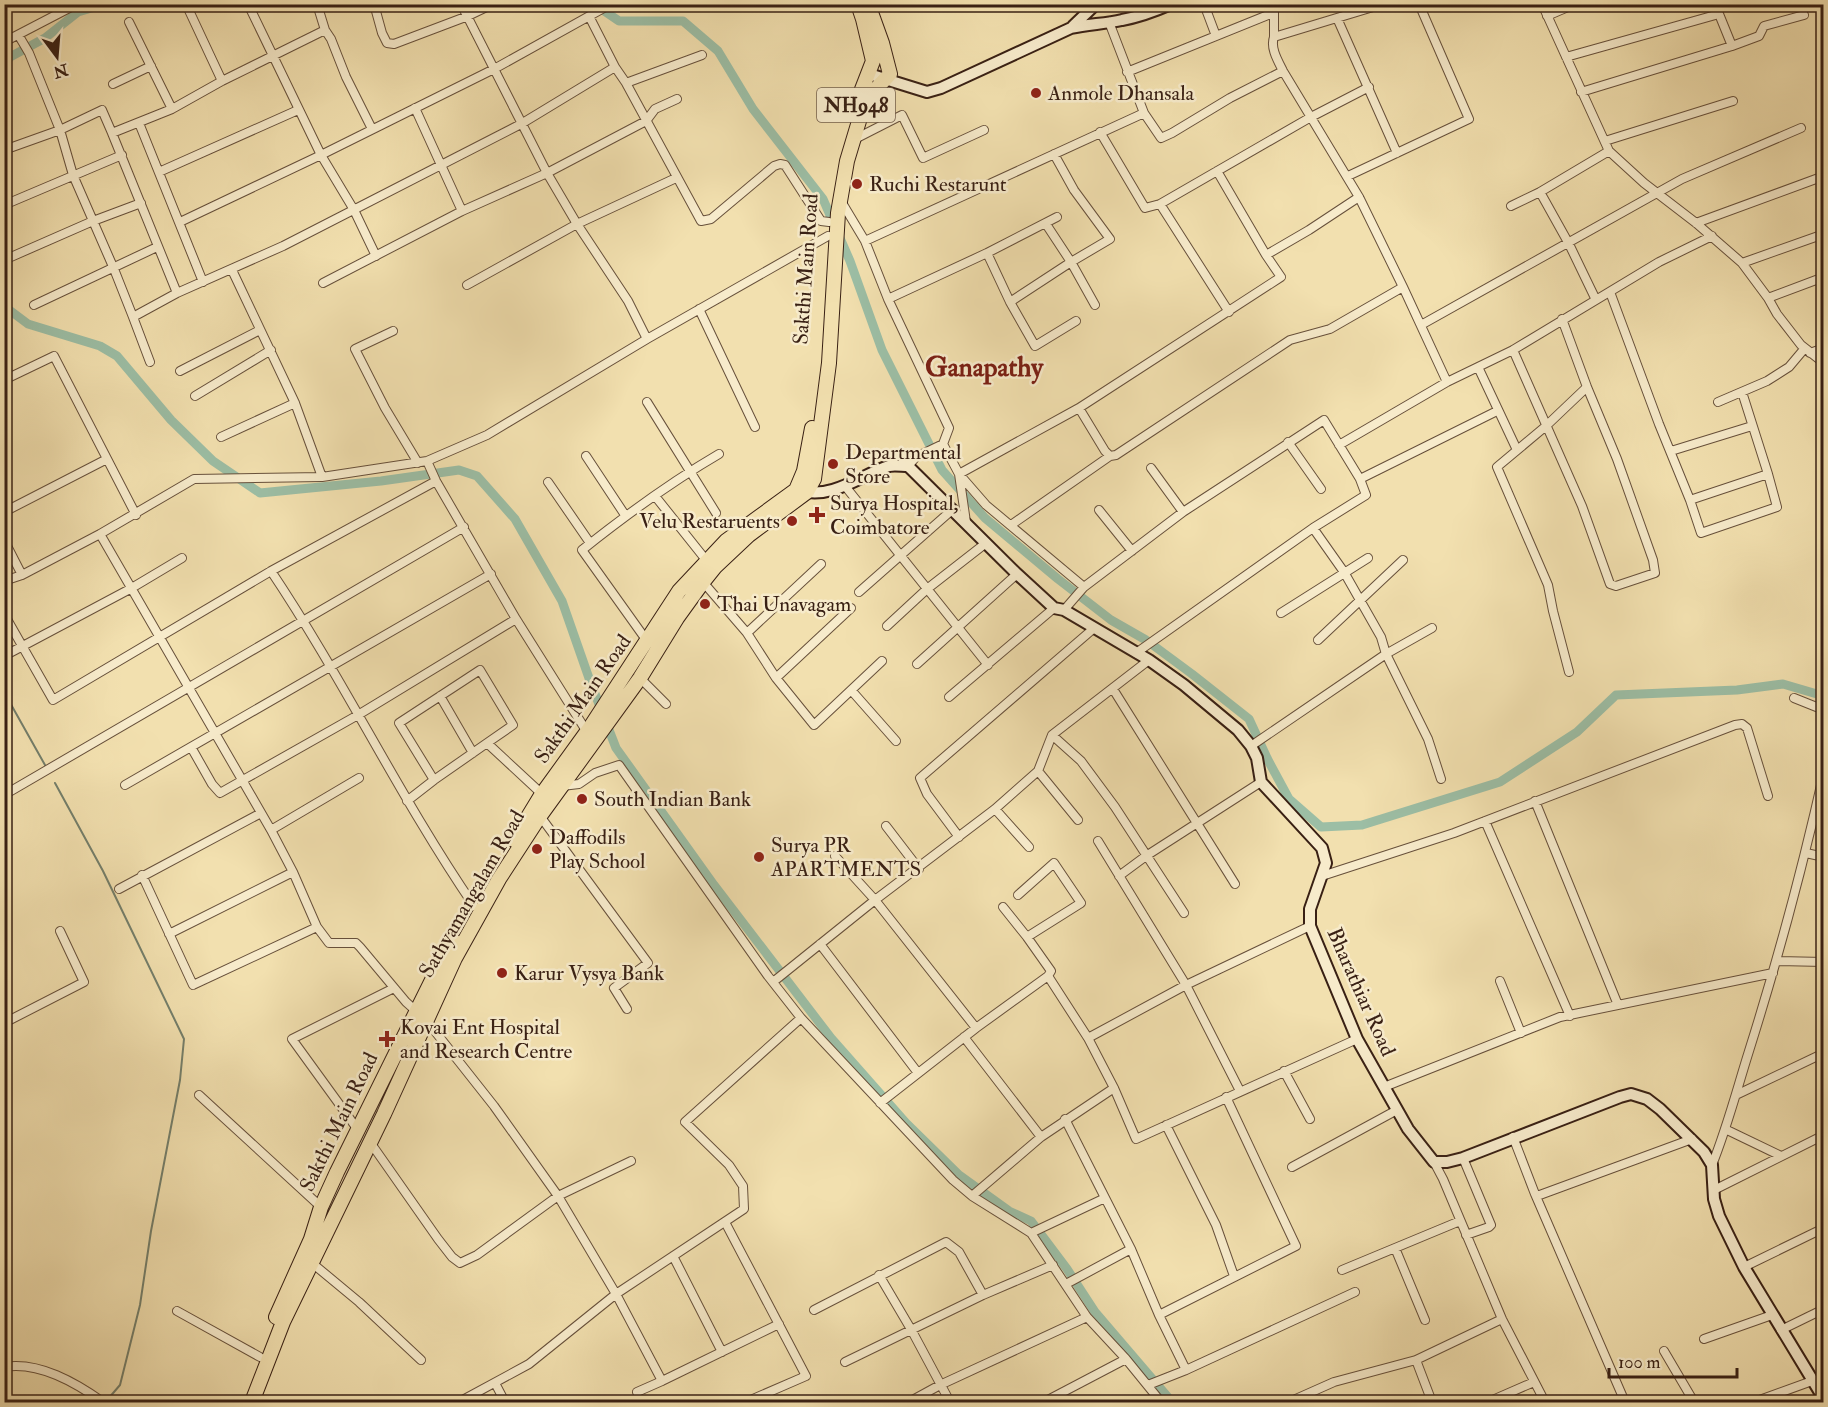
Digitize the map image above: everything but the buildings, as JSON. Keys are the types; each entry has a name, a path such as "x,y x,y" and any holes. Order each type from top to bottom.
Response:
{"highway":[{"name":"NH948","path":"801,491 814,479 829,363 834,209 862,111 872,93 890,74 890,66 868,13 858,4"},
{"name":"Sakthi Main Road","path":"242,1402 278,1311 311,1239 321,1207 358,1130 422,1016 435,974 542,794 590,734 680,591 706,560 726,541 801,491 820,370 828,236 846,131 873,61 868,13"},
{"name":"Sathyamangalam Road","path":"252,1402 283,1322 370,1142 422,1016 474,924 540,816 562,786 590,734 619,706 640,678 677,618 703,582 715,567 801,491"}],"main road":[{"path":"1071,28 1096,4"},
{"path":"869,74 927,92 1071,28 1141,16 1171,4"},
{"path":"801,491 845,486 891,465 908,466 1017,574 1061,609 1149,660 1184,685 1238,730 1252,745 1261,782"},
{"name":"Bharathiar Road","path":"1261,782 1322,848 1326,862 1310,909 1310,926 1357,1039 1408,1129 1434,1162"},
{"path":"1434,1162 1463,1158 1603,1102 1631,1094 1640,1096 1660,1108 1692,1139 1712,1165 1719,1216 1744,1267 1824,1399"}],"street":[{"path":"4,42 77,4"},
{"path":"186,4 222,81"},
{"path":"248,4 298,110 321,155 354,210 376,256"},
{"path":"317,4 325,30 372,129"},
{"path":"374,4 382,33 387,43 394,45 494,4"},
{"path":"460,4 547,174 628,301 647,339"},
{"path":"1204,4 1216,36"},
{"path":"1274,38 1383,4"},
{"path":"1348,176 1469,119 1419,4"},
{"path":"1542,4 1609,151 1656,193 1712,236 1742,263 1768,298 1776,314 1807,351 1824,363"},
{"path":"1547,16 1575,4"},
{"path":"180,222 494,69 609,6"},
{"path":"1127,72 1216,36 1273,9 1273,50 1283,71 1348,176 1447,382"},
{"path":"1566,57 1719,14 1732,46"},
{"path":"1581,92 1732,46 1759,36 1764,26 1804,15"},
{"path":"590,17 615,68 626,83 701,221 711,219 774,166 780,164 785,165 821,220 834,209 865,241 888,299 949,428 943,444 916,457 908,466"},
{"path":"1337,18 1397,153"},
{"path":"129,22 172,109"},
{"path":"1109,22 1144,112 1161,138 1283,71"},
{"path":"112,133 172,109 222,81 325,30"},
{"path":"19,36 29,53 60,130 73,175 114,268 150,362"},
{"path":"626,83 702,56"},
{"path":"113,84 151,66"},
{"path":"133,317 177,293 232,270 354,210 522,124 615,68"},
{"path":"1100,132 1145,208 1160,204 1311,117 1369,87"},
{"path":"323,282 462,211 547,174 646,121 655,109 677,99"},
{"path":"1605,141 1733,101"},
{"path":"415,108 462,211"},
{"path":"4,150 60,130 102,110 177,293"},
{"path":"159,172 298,110"},
{"path":"865,241 1144,112"},
{"path":"852,140 902,116 923,158 984,130"},
{"path":"139,123 203,282"},
{"path":"1421,325 1569,244 1656,193 1801,128"},
{"path":"1511,206 1540,192 1609,151"},
{"path":"1010,302 1110,239 1074,190 1054,154"},
{"path":"4,205 122,155"},
{"path":"959,475 1079,408 1281,278 1217,171"},
{"path":"1696,223 1824,176"},
{"path":"467,285 577,224 676,178"},
{"path":"1540,192 1569,244 1596,300"},
{"path":"1266,255 1359,197"},
{"path":"4,260 93,221 141,203"},
{"path":"1160,204 1229,312"},
{"path":"888,299 987,253 1057,217"},
{"path":"1046,224 1095,305"},
{"path":"1742,263 1824,234"},
{"path":"4,581 100,534 194,479 322,477 427,461 487,435 647,339 828,236"},
{"path":"1339,445 1447,382 1513,350 1659,262 1712,236"},
{"path":"34,305 157,247"},
{"path":"987,253 1010,302 1035,346 1076,321"},
{"path":"232,270 295,403 322,477"},
{"path":"1768,298 1824,278"},
{"path":"1011,525 1110,456 1123,450 1290,340 1330,329 1403,287"},
{"path":"1610,292 1701,533 1777,507 1742,392"},
{"path":"699,309 755,427"},
{"path":"1513,350 1582,506 1610,584 1616,586 1655,573 1653,560 1617,459 1562,319"},
{"path":"180,371 260,330"},
{"path":"393,331 355,349 385,408 418,463"},
{"path":"1718,402 1767,381 1789,367 1807,351 1824,348"},
{"path":"195,396 271,350"},
{"path":"4,380 54,356 136,514"},
{"path":"1478,367 1517,450"},
{"path":"1569,672 1548,585 1497,467 1546,426 1587,387"},
{"path":"647,402 716,513"},
{"path":"221,437 295,403"},
{"path":"1079,408 1110,456"},
{"path":"1360,479 1497,411"},
{"path":"950,697 1061,609 1084,587 1183,512 1324,420 1360,479 1366,495 1313,528 1136,653"},
{"path":"1671,451 1752,426"},
{"path":"1288,442 1321,489"},
{"path":"943,444 959,475 986,505 1084,587"},
{"path":"648,642 582,550 625,515 719,454"},
{"path":"586,456 625,515"},
{"path":"4,512 107,459"},
{"path":"427,461 516,618 590,734"},
{"path":"1151,468 1183,512"},
{"path":"1690,500 1768,474"},
{"path":"959,475 966,522"},
{"path":"4,614 53,700 271,572 436,480"},
{"path":"548,482 590,543"},
{"path":"845,486 988,665"},
{"path":"655,496 706,560"},
{"path":"859,592 952,510"},
{"path":"1099,510 1132,551"},
{"path":"4,795 464,527"},
{"path":"1313,528 1344,572 1381,637 1386,654 1428,738 1441,778"},
{"path":"100,534 214,735 271,830 293,872 317,927 329,943 356,943 394,988 422,1016 494,1106 558,1196 616,1294 662,1381"},
{"path":"4,540 22,574"},
{"path":"887,626 927,589 986,543"},
{"path":"4,656 130,589 182,558"},
{"path":"1281,613 1368,558"},
{"path":"1318,640 1403,560"},
{"path":"747,633 821,564"},
{"path":"271,572 304,620 407,801 474,906"},
{"path":"125,785 491,574"},
{"path":"917,664 1017,574"},
{"path":"703,582 747,633 776,678 814,725 882,661"},
{"path":"776,678 851,608"},
{"path":"191,747 220,794 358,715 516,618"},
{"path":"1252,745 1386,654 1432,628"},
{"path":"960,837 927,794 920,778 1093,629"},
{"path":"773,982 995,809 1038,771 1052,735 1149,660"},
{"path":"407,801 513,725 480,670 399,723 434,780"},
{"path":"640,678 666,704"},
{"path":"1113,689 1235,884"},
{"path":"851,690 896,741"},
{"path":"440,696 473,753"},
{"path":"1794,698 1824,710"},
{"path":"1322,876 1454,833 1735,725 1742,724 1747,728 1768,796"},
{"path":"1052,735 1081,761 1115,807 1184,913"},
{"path":"487,743 542,794"},
{"path":"562,786 579,784 595,773 619,765 801,1018 953,1180 972,1195 1032,1233 1087,1317 1149,1385 1161,1402"},
{"path":"1038,771 1078,820"},
{"path":"1712,1165 1777,961 1806,853 1824,772"},
{"path":"271,830 359,778"},
{"path":"1119,876 1146,855 1261,782"},
{"path":"1535,801 1618,1005"},
{"path":"995,809 1029,847"},
{"path":"119,889 261,813"},
{"path":"540,816 648,963 615,988 627,1009"},
{"path":"1485,821 1569,1016"},
{"path":"886,826 919,869"},
{"path":"1098,842 1186,985 1240,1091"},
{"path":"1806,853 1824,857"},
{"path":"835,856 876,900 976,1028"},
{"path":"1018,895 1054,863 1081,903 1027,937"},
{"path":"169,934 293,872"},
{"path":"142,875 193,985 317,927"},
{"path":"881,1103 1052,971 1003,907"},
{"path":"1088,1038 1186,985 1310,926"},
{"path":"4,1023 84,982 60,931"},
{"path":"820,944 918,1073"},
{"path":"1777,961 1824,963"},
{"path":"1384,1087 1560,1017 1773,973"},
{"path":"1048,976 1088,1038 1114,1088 1136,1139 1357,1039"},
{"path":"1500,981 1521,1033"},
{"path":"358,1130 292,1039 394,988"},
{"path":"459,1402 528,1364 616,1294 744,1209 743,1186 729,1165 685,1122 801,1018"},
{"path":"964,1037 1041,1137"},
{"path":"1736,1095 1824,1053"},
{"path":"1284,1071 1310,1119"},
{"path":"972,1195 1041,1137 1114,1088"},
{"path":"199,1095 321,1207"},
{"path":"1159,1315 1296,1246 1226,1097"},
{"path":"1292,1167 1397,1110"},
{"path":"1065,1119 1131,1249 1159,1315 1186,1370"},
{"path":"1166,1125 1216,1225 1234,1276"},
{"path":"1725,1129 1781,1156"},
{"path":"1714,1190 1824,1135"},
{"path":"1513,1137 1615,1383 1625,1402"},
{"path":"1537,1196 1692,1139"},
{"path":"370,1142 438,1239 452,1257 460,1263 477,1255 558,1196 631,1161"},
{"path":"1463,1158 1491,1225 1466,1234"},
{"path":"1434,1162 1502,1319 1545,1402"},
{"path":"1032,1233 1105,1198"},
{"path":"1342,1270 1460,1221"},
{"path":"725,1222 806,1376 746,1402"},
{"path":"1744,1267 1824,1228"},
{"path":"814,1310 946,1242 959,1252 983,1295"},
{"path":"1395,1248 1425,1320"},
{"path":"1066,1284 1131,1249"},
{"path":"673,1256 722,1352"},
{"path":"312,1263 359,1302 421,1360"},
{"path":"845,1362 983,1295 1053,1265"},
{"path":"879,1275 950,1402"},
{"path":"1149,1385 1355,1292"},
{"path":"1781,1330 1824,1309"},
{"path":"177,1311 260,1357"},
{"path":"1704,1339 1772,1315"},
{"path":"909,1402 940,1385 1087,1317"},
{"path":"1289,1402 1334,1382 1416,1360 1502,1319"},
{"path":"641,1402 637,1392 779,1324"},
{"path":"1664,1351 1694,1402"},
{"path":"1044,1402 1126,1359"},
{"path":"1416,1360 1432,1402"},
{"path":"4,1367 15,1365 46,1371 84,1389 103,1402"},
{"path":"1754,1402 1812,1380"},
{"path":"1488,1402 1534,1382"},
{"path":"495,1383 505,1402"}],"waterway":[{"path":"4,64 10,57 45,38 78,12 105,4"},
{"path":"594,4 619,21 683,21 718,51 753,109 823,199 850,261 882,350 942,470 985,518 1058,579 1111,620 1146,640 1249,719 1289,799 1321,827 1362,825 1500,782 1577,732 1616,695 1737,690 1783,684 1817,694"},
{"path":"4,306 28,324 100,346 117,356 171,420 213,461 260,493 381,481 459,470 477,476 515,519 562,601 616,748 714,885 831,1038 906,1123 959,1175 1009,1211 1031,1221 1067,1269 1095,1312 1172,1402"},
{"path":"4,692 45,765"},
{"path":"55,783 103,871 184,1039 180,1080 151,1231 140,1305 120,1385 108,1399"}],"place":[{"name":"Anmole Dhansala","path":"1036,93"},
{"name":"Ruchi Restarunt","path":"857,184"},
{"name":"Departmental Store","path":"833,464"},
{"name":"Surya Hospital, Coimbatore","path":"817,515"},
{"name":"Velu Restaruents","path":"792,521"},
{"name":"Thai Unavagam","path":"705,604"},
{"name":"South Indian Bank","path":"582,799"},
{"name":"Daffodils Play School","path":"537,849"},
{"name":"Surya PR APARTMENTS","path":"759,857"},
{"name":"Karur Vysya Bank","path":"502,973"},
{"name":"Kovai Ent Hospital and Research Centre","path":"387,1039"}],"district":[{"name":"Ganapathy","path":"984,367"}]}
